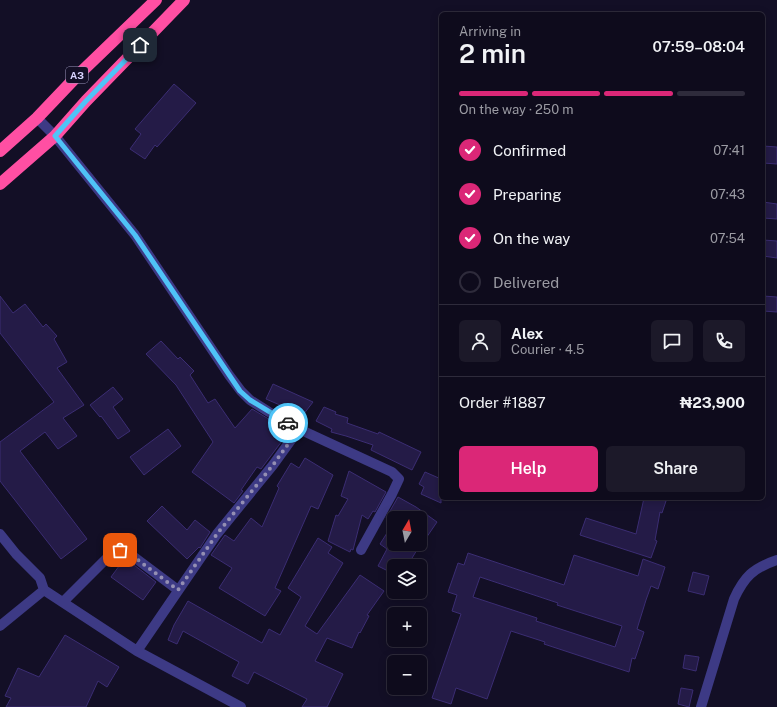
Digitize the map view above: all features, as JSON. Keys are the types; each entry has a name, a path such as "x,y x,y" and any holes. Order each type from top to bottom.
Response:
{"highway":[{"name":"A3","path":"0,151 37,118 76,76 156,0"},
{"name":"A3","path":"0,184 55,136 86,101 184,0"}],"street":[{"path":"37,118 55,136 135,235 240,391 250,400 299,429 392,472 399,479 361,550"},
{"path":"137,651 217,534 273,465 299,429"},
{"path":"0,534 16,554 40,578 44,590 137,651 241,707"},
{"path":"63,602 114,551 120,550 126,551 178,590"},
{"path":"701,707 734,600 741,584 752,572 777,560"},
{"path":"0,626 44,590"}],"building":[{"path":"174,84 196,103 157,147 155,145 145,159 130,149 141,134 135,129"},
{"path":"765,146 777,147 777,164 765,163"},
{"path":"765,202 777,204 777,219 765,218"},
{"path":"765,240 777,241 777,258 765,256"},
{"path":"0,296 13,313 25,304 43,327 46,324 57,336 54,339 67,362 57,368 84,405 63,418 77,436 58,449 45,432 20,451 87,539 61,559 0,481 0,442 54,402 0,333"},
{"path":"765,296 777,297 777,312 765,311"},
{"path":"161,341 178,359 180,357 194,371 190,375 208,403 215,399 235,428 252,409 277,424 288,433 261,469 257,467 234,503 192,472 213,442 176,385 146,354"},
{"path":"273,384 313,402 303,415 266,399"},
{"path":"113,387 123,399 113,407 130,431 118,439 101,416 100,417 90,405"},
{"path":"324,407 336,412 335,414 348,418 347,423 378,434 379,432 421,452 412,470 371,450 373,445 331,432 332,429 316,421"},
{"path":"168,429 181,446 144,475 130,457"},
{"path":"305,458 333,475 318,509 311,506 275,588 281,591 265,616 219,588 232,568 211,555 225,535 234,541 251,518 262,527 279,488 277,486 291,463 299,468"},
{"path":"349,471 386,492 375,512 373,511 368,519 362,515 353,550 351,549 350,552 328,541 336,515 338,516 348,499 341,496"},
{"path":"425,472 439,478 439,500 441,500 441,503 421,494 424,487 419,484"},
{"path":"398,497 422,511 390,511"},
{"path":"644,500 666,501 662,513 660,512 655,540 657,541 651,558 580,535 586,518 636,534"},
{"path":"162,506 187,530 195,520 210,532 200,548 199,547 187,559 147,521"},
{"path":"427,515 437,522 427,537"},
{"path":"387,533 387,549 380,544"},
{"path":"318,538 332,547 328,553 343,563 305,626 317,634 360,575 384,591 367,615 369,616 360,633 359,632 352,648 327,638 315,661 343,674 327,707 302,707 307,699 254,672 248,684 232,676 239,662 183,631 177,644 168,640 174,625 188,601 262,643 269,629 280,635 301,597 288,588"},
{"path":"387,549 387,551 416,551 411,559 387,559 387,570 378,566"},
{"path":"468,553 564,585 574,555 638,576 643,559 665,567 658,589 651,586 646,600 637,629 644,632 635,659 632,658 629,672 544,644 545,642 511,631 487,699 456,688 451,704 432,698 461,614 452,611 457,595 448,592 458,563 464,565","holes":["480,577 558,603 557,605 622,626 615,647 536,621 537,618 473,597"]},
{"path":"125,558 156,582 143,600 111,577"},
{"path":"693,572 709,576 704,595 688,591"},
{"path":"65,635 119,667 107,687 98,681 86,707 6,707 11,698 5,696 18,668 39,677"},
{"path":"685,655 699,657 696,671 683,668"},
{"path":"681,688 693,690 689,707 678,704"}],"way so far":[{"path":"120,550 126,551 178,590 217,534 273,465 299,429 288,423"}],"route":[{"path":"140,45 86,101 55,136 148,252 240,391 250,400 288,423"}]}
